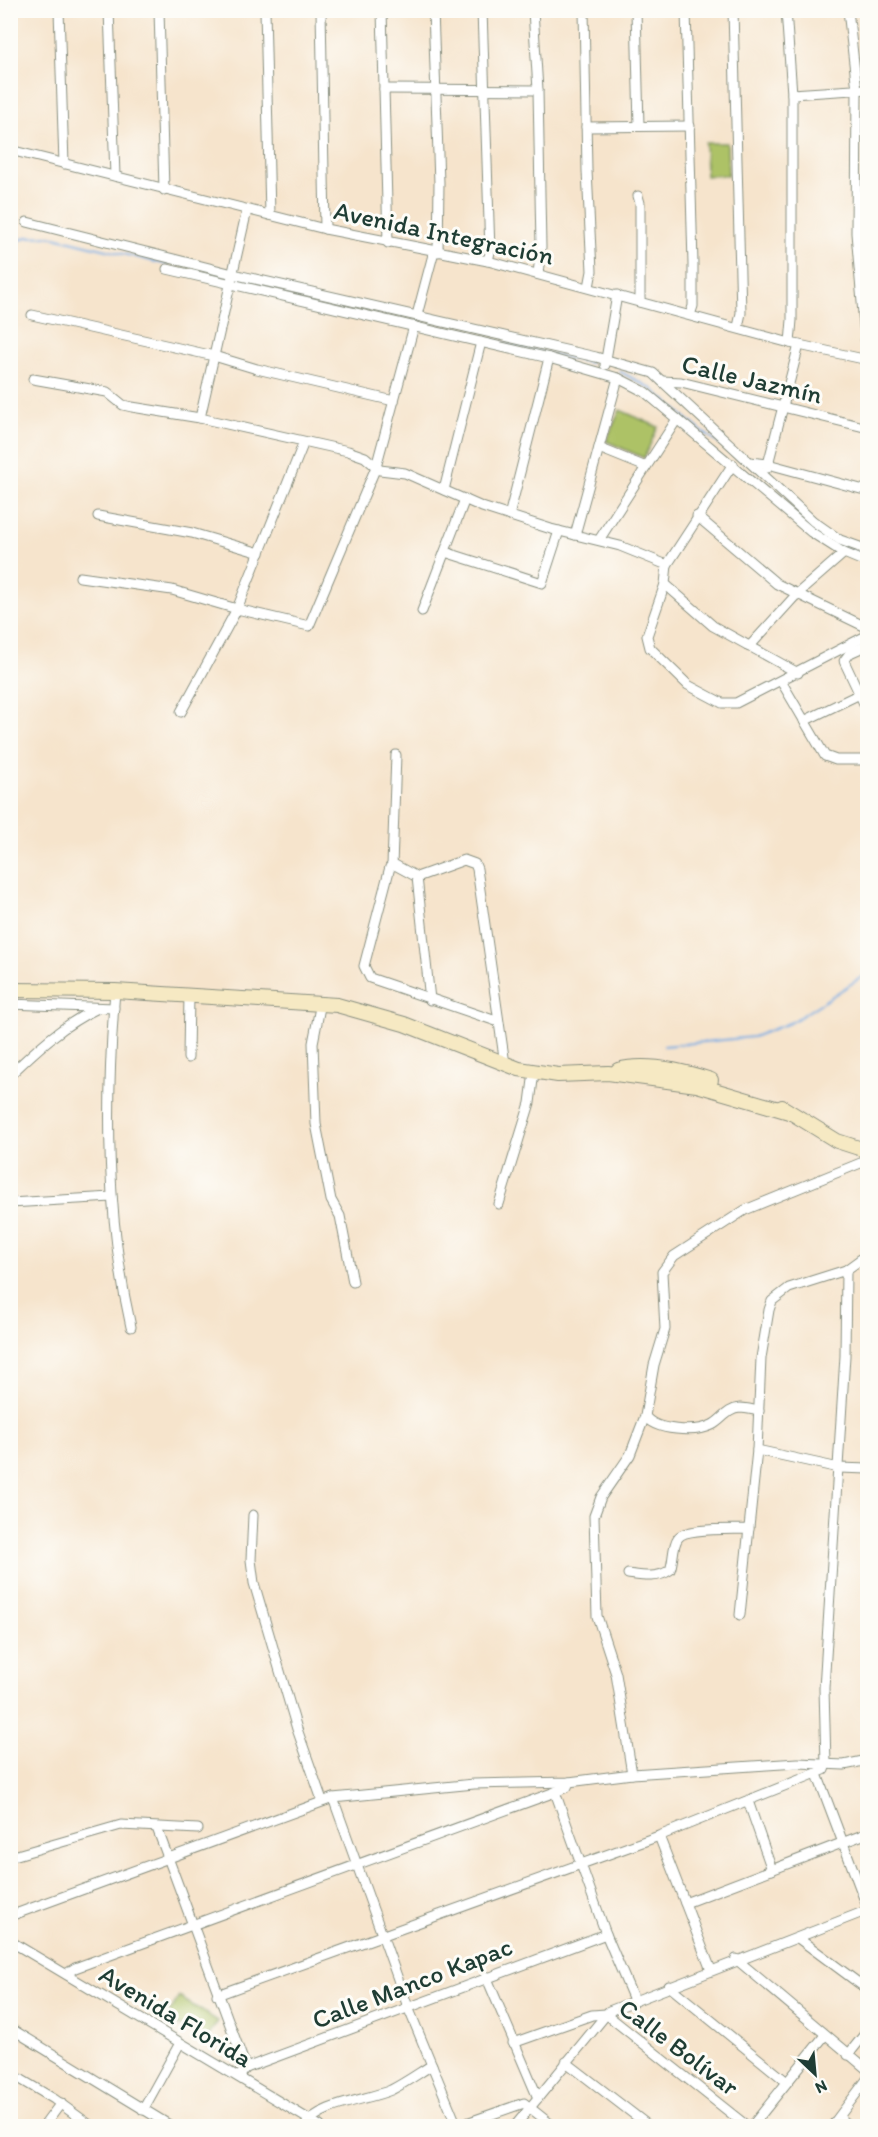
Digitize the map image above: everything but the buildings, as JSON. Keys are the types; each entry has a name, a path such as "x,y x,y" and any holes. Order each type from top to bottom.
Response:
{"street":[{"path":"58,10 64,164"},
{"path":"109,10 115,176"},
{"path":"159,10 164,189"},
{"path":"265,10 270,215"},
{"path":"321,10 325,229"},
{"path":"382,10 388,243"},
{"path":"417,315 436,252 436,90 433,10"},
{"path":"482,10 490,252 488,261"},
{"path":"533,10 538,90 541,247 538,274"},
{"path":"584,10 592,271 589,287"},
{"path":"636,10 639,126"},
{"path":"686,10 692,178 693,298 690,315"},
{"path":"733,10 741,313 738,327"},
{"path":"764,476 782,407 794,344 792,320 792,94 786,10"},
{"path":"848,10 857,90 856,233 867,360"},
{"path":"384,89 538,90"},
{"path":"792,94 867,89"},
{"path":"586,127 690,126"},
{"name":"Avenida Integración","path":"10,150 325,229 488,261 794,344 867,360"},
{"path":"638,196 640,203 640,302"},
{"path":"200,418 247,210"},
{"path":"27,222 232,279 549,358 618,378 645,392 735,465 811,532 844,554 867,563"},
{"path":"856,233 867,232"},
{"path":"167,268 417,315 606,360 653,374 827,531 840,540 867,550"},
{"path":"602,373 617,295"},
{"path":"32,315 214,356 257,369 394,401"},
{"path":"80,577 172,590 237,609 309,626 362,494 376,467 414,326"},
{"path":"444,490 481,342"},
{"path":"509,516 549,358"},
{"path":"575,535 618,378"},
{"path":"33,379 106,392 123,405 200,418 348,451 365,457 383,472 405,473 509,516 599,540 667,565"},
{"name":"Calle Jazmín","path":"662,381 681,382 867,428"},
{"path":"599,540 677,418"},
{"path":"181,712 237,609 304,442"},
{"path":"599,448 646,467"},
{"path":"867,491 768,464 745,462 735,465 697,516 667,565 665,584 647,641 652,651 688,685 722,703 736,703 798,673 867,635"},
{"path":"422,611 465,499"},
{"path":"98,516 192,533 260,553"},
{"path":"697,516 752,565 796,595 867,628"},
{"path":"445,552 542,583 559,531"},
{"path":"749,647 796,595 844,554"},
{"path":"665,584 713,626 798,673"},
{"path":"867,645 850,653 844,661 863,692 867,712"},
{"path":"781,681 825,756 836,760 867,760"},
{"path":"804,721 863,692"},
{"path":"396,755 392,866 388,869 365,972 370,978 499,1023"},
{"path":"392,866 395,865 417,877 464,860 475,864 505,1064"},
{"path":"417,877 430,999"},
{"path":"10,990 189,994 321,1002 353,1008 404,1024 505,1064 534,1072 558,1075 608,1073 697,1085 789,1112 837,1141 867,1154"},
{"path":"115,991 109,1124 111,1197 131,1327"},
{"path":"188,1059 189,994"},
{"path":"321,1002 313,1043 316,1124 331,1200 340,1216 353,1282"},
{"path":"10,1004 114,1008"},
{"path":"10,1075 47,1040 76,1018 98,1008"},
{"path":"499,1204 530,1103 534,1072"},
{"path":"632,1774 616,1674 597,1616 594,1516 601,1497 630,1455 645,1416 654,1365 665,1329 662,1272 669,1262 746,1210 867,1154"},
{"path":"10,1203 111,1197"},
{"path":"740,1615 757,1450 761,1358 772,1301 779,1294 801,1283 846,1270 867,1254"},
{"path":"217,1995 659,1836 824,1770 826,1764 824,1676 839,1468 845,1356 846,1270"},
{"path":"645,1416 649,1422 661,1426 705,1428 715,1424 728,1412 741,1408 759,1412"},
{"path":"757,1450 839,1468 867,1469"},
{"path":"253,1515 251,1560 256,1589 297,1729 322,1800"},
{"path":"628,1574 662,1576 670,1570 676,1540 680,1535 691,1531 749,1529"},
{"path":"10,1916 322,1800 474,1784 569,1782 632,1774 798,1763 844,1765 867,1760"},
{"path":"515,2127 606,2014 634,2000 736,1959 798,1938 867,1910 844,1842 817,1774"},
{"path":"66,1974 75,1968 555,1792 567,1787 569,1782"},
{"path":"555,1792 606,1934 634,2000"},
{"path":"333,1798 408,2007 457,2127 521,2104 526,2104 553,2127"},
{"path":"748,1801 772,1870"},
{"path":"10,1857 121,1825 198,1829"},
{"path":"157,1828 217,1995 246,2068 239,2077"},
{"path":"684,1904 867,1833"},
{"path":"659,1836 711,1970"},
{"name":"Calle Manco Kapac","path":"246,2068 486,1976 606,1934"},
{"path":"798,1938 867,1990"},
{"name":"Avenida Florida","path":"10,1941 239,2077 307,2123 320,2127"},
{"path":"736,1959 867,2070"},
{"path":"486,1976 538,2098"},
{"path":"669,1986 787,2082"},
{"name":"Calle Bolívar","path":"513,2043 602,2013 606,2014 747,2127"},
{"path":"10,2028 171,2127"},
{"path":"848,2055 867,2030"},
{"path":"752,2127 825,2035"},
{"path":"143,2109 180,2043"},
{"path":"566,2062 649,2127"},
{"path":"307,2123 321,2112 392,2089 432,2065"},
{"path":"10,2073 61,2103 91,2127"},
{"path":"832,2127 867,2078"},
{"path":"44,2127 61,2103"},
{"path":"839,2118 849,2127"}],"green space":[{"path":"705,143 727,143 728,175 706,176"},
{"path":"620,410 658,427 644,458 606,441"},
{"path":"179,1997 218,2021 205,2042 166,2018"}],"waterway":[{"path":"10,244 27,237 50,236 168,265"},
{"path":"490,340 590,363"},
{"path":"619,371 652,389 700,430 735,455"},
{"path":"751,474 780,500"},
{"path":"840,545 868,557"},
{"path":"664,1046 753,1037 792,1022 868,973"}]}
